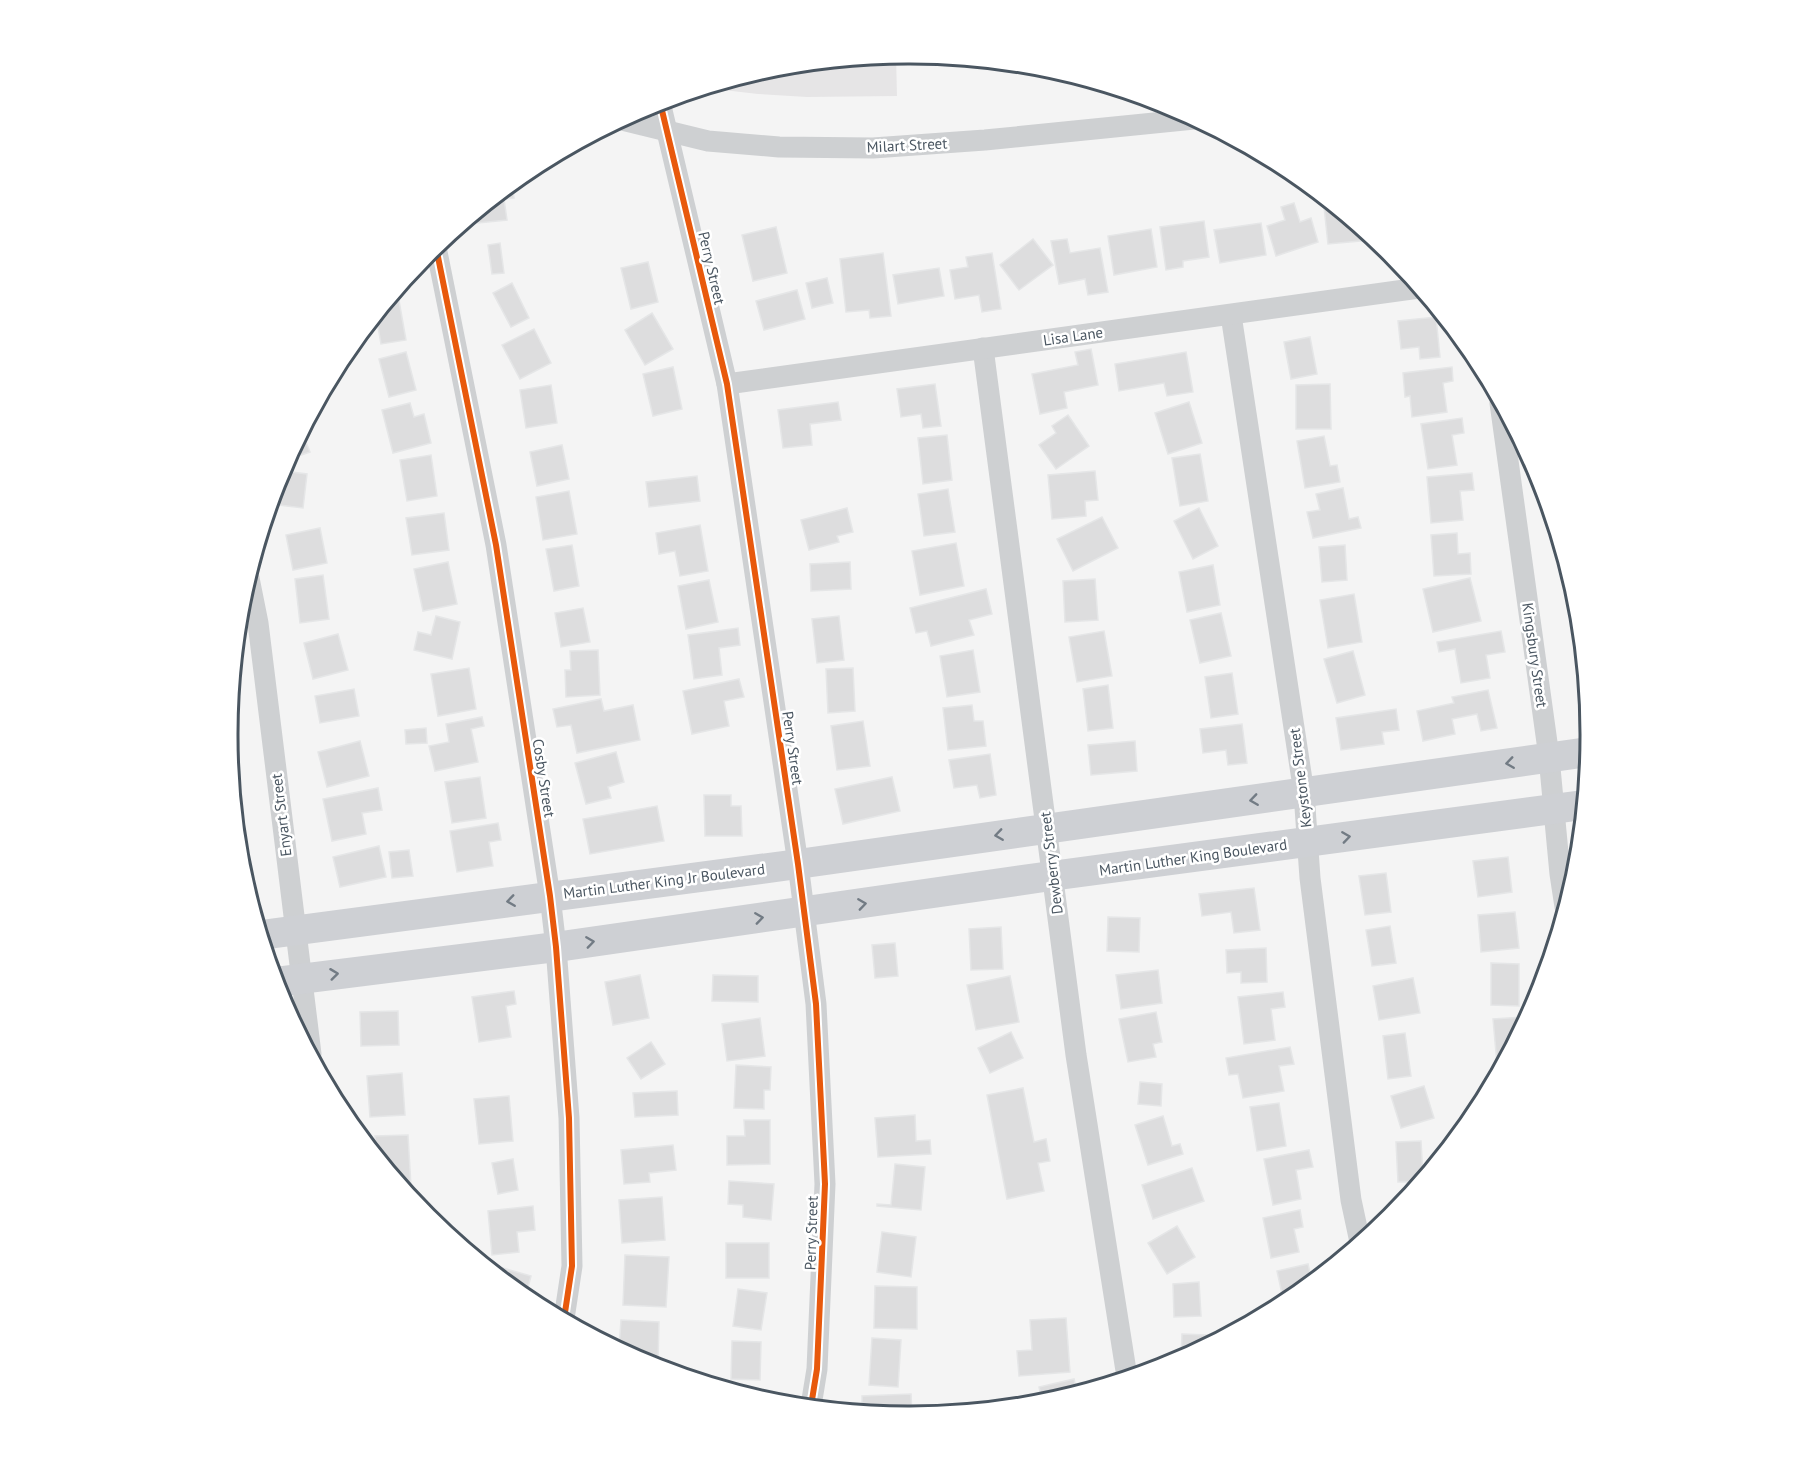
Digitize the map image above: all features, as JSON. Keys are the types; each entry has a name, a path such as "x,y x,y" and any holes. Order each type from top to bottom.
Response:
{"main road":[{"path":"1047,828 1579,753"},
{"name":"Martin Luther King Boulevard","path":"804,912 1051,876 1576,806"},
{"name":"Martin Luther King Jr Boulevard","path":"268,933 798,864 1047,828"},
{"path":"289,980 556,947 804,912"}],"street":[{"name":"Perry Street","path":"662,112 727,384 798,864 816,1004 825,1184 817,1369 812,1399"},
{"name":"Milart Street","path":"636,123 708,141 779,147 873,148 985,141 1177,121"},
{"name":"Cosby Street","path":"438,258 496,544 550,896 569,1118 572,1266 565,1311"},
{"name":"Lisa Lane","path":"727,384 1410,289"},
{"name":"Keystone Street","path":"1231,315 1304,793 1307,842 1351,1200 1358,1232"},
{"name":"Dewberry Street","path":"983,348 1076,1055 1126,1370"},
{"name":"Kingsbury Street","path":"1503,425 1550,758 1563,885"},
{"name":"Enyart Street","path":"253,597 258,623 296,930 289,980 298,1009"}],"shaded area":[{"path":"896,65 897,96 807,97 725,90 778,77 821,70"}],"building":[{"path":"504,201 507,220 478,222"},
{"path":"1294,203 1300,222 1311,218 1318,242 1276,256 1267,226 1285,220 1281,207"},
{"path":"1324,209 1362,241 1328,244"},
{"path":"1204,221 1209,257 1183,261 1183,267 1166,270 1160,227"},
{"path":"1261,223 1266,255 1220,263 1214,230"},
{"path":"776,227 787,273 753,281 742,235"},
{"path":"1151,229 1157,267 1114,275 1108,236"},
{"path":"1033,239 1053,265 1019,290 1000,265"},
{"path":"1067,239 1070,253 1100,248 1108,292 1088,295 1085,279 1059,284 1051,241"},
{"path":"500,243 504,273 492,274 488,245"},
{"path":"883,253 891,316 870,318 869,310 846,312 840,259"},
{"path":"992,253 1001,309 982,312 979,295 955,299 950,270 968,267 966,257"},
{"path":"648,262 658,302 631,309 621,268"},
{"path":"939,268 944,296 898,304 893,275"},
{"path":"827,278 833,303 812,308 806,283"},
{"path":"512,283 529,318 511,327 493,293"},
{"path":"797,290 805,319 764,330 756,301"},
{"path":"399,300 406,340 381,344 378,327"},
{"path":"652,313 673,349 645,365 625,330"},
{"path":"1433,317 1436,321 1440,357 1420,359 1419,347 1401,349 1398,321"},
{"path":"534,329 551,363 520,379 502,345"},
{"path":"1310,337 1317,374 1291,379 1284,342"},
{"path":"1091,349 1098,385 1064,392 1067,408 1040,414 1032,374 1078,365 1075,352"},
{"path":"406,352 416,390 389,397 379,359"},
{"path":"1186,352 1193,392 1167,396 1164,383 1119,391 1115,364"},
{"path":"673,367 682,409 653,416 643,374"},
{"path":"1452,367 1453,381 1443,383 1447,412 1412,417 1410,396 1405,397 1403,373"},
{"path":"935,384 941,426 923,428 921,414 901,417 897,389"},
{"path":"1330,384 1331,429 1296,429 1296,385"},
{"path":"551,385 557,423 526,428 520,390"},
{"path":"838,402 841,420 810,424 812,445 783,448 778,410"},
{"path":"1189,402 1202,443 1168,454 1155,413"},
{"path":"410,403 414,417 424,414 431,443 393,453 382,410"},
{"path":"1068,415 1089,446 1056,469 1039,445 1056,433 1052,426"},
{"path":"1462,418 1464,433 1452,435 1457,465 1428,469 1421,424"},
{"path":"947,435 952,480 923,484 918,438"},
{"path":"1324,436 1330,466 1337,465 1340,482 1305,488 1297,441"},
{"path":"306,442 310,452 300,455"},
{"path":"562,445 569,479 537,486 530,452"},
{"path":"1200,454 1208,501 1180,506 1172,458"},
{"path":"431,455 437,496 407,501 400,460"},
{"path":"1095,471 1098,500 1085,501 1086,516 1052,519 1048,475"},
{"path":"293,472 307,474 303,508 279,505"},
{"path":"1472,473 1474,490 1460,491 1463,520 1431,523 1427,477"},
{"path":"697,476 700,501 649,507 646,482"},
{"path":"1343,488 1349,519 1358,517 1361,528 1313,538 1307,512 1320,510 1316,494"},
{"path":"948,489 955,532 924,536 918,494"},
{"path":"569,491 577,534 543,540 536,497"},
{"path":"847,508 853,532 837,536 839,542 809,550 801,520"},
{"path":"1199,508 1218,546 1193,559 1174,521"},
{"path":"444,513 449,550 412,555 406,518"},
{"path":"1102,517 1118,548 1073,571 1057,539"},
{"path":"700,525 708,571 680,576 675,551 659,554 656,533"},
{"path":"320,528 327,563 293,570 286,535"},
{"path":"1457,533 1458,554 1470,553 1471,574 1434,576 1431,535"},
{"path":"956,543 964,586 920,595 912,551"},
{"path":"572,545 579,586 554,591 546,549"},
{"path":"1345,545 1347,580 1322,582 1319,547"},
{"path":"448,562 457,604 423,611 414,569"},
{"path":"850,562 851,589 811,591 810,564"},
{"path":"1213,565 1220,605 1187,612 1179,572"},
{"path":"323,575 329,619 300,623 295,579"},
{"path":"1470,578 1481,621 1433,632 1423,589"},
{"path":"1095,579 1098,620 1065,622 1063,581"},
{"path":"709,580 718,622 686,629 678,586"},
{"path":"986,589 992,614 969,620 974,635 931,646 927,631 916,633 910,608"},
{"path":"1354,594 1362,642 1328,648 1320,600"},
{"path":"583,608 590,642 561,647 555,613"},
{"path":"1221,613 1231,656 1200,663 1190,620"},
{"path":"436,616 460,622 452,659 414,650 418,632 431,635"},
{"path":"839,616 844,660 817,663 812,619"},
{"path":"738,628 740,645 719,648 722,675 694,679 688,635"},
{"path":"1104,631 1112,676 1077,682 1069,637"},
{"path":"1501,631 1505,652 1486,655 1490,678 1461,683 1455,649 1439,652 1437,642"},
{"path":"338,634 348,670 313,679 304,643"},
{"path":"598,650 600,695 566,697 565,670 571,670 570,651"},
{"path":"973,650 980,692 947,697 940,656"},
{"path":"1353,651 1365,695 1337,703 1324,659"},
{"path":"469,668 476,709 438,716 431,674"},
{"path":"853,668 855,711 828,713 826,669"},
{"path":"1232,673 1238,714 1211,718 1205,677"},
{"path":"739,679 744,697 724,701 729,726 692,734 683,691"},
{"path":"1108,685 1113,728 1088,731 1083,689"},
{"path":"354,689 359,716 320,723 315,696"},
{"path":"1488,690 1497,728 1481,731 1477,714 1452,719 1455,734 1423,741 1417,711 1454,703 1452,697"},
{"path":"601,699 604,711 633,705 640,740 577,753 571,725 557,727 553,709"},
{"path":"972,705 974,721 983,721 986,746 948,750 943,708"},
{"path":"1396,709 1399,730 1382,732 1384,744 1341,750 1336,718"},
{"path":"482,717 484,726 471,729 478,762 435,771 429,746 449,742 446,724"},
{"path":"863,721 870,766 837,770 831,726"},
{"path":"1242,724 1247,763 1228,765 1226,750 1203,753 1200,729"},
{"path":"426,728 427,743 406,744 405,730"},
{"path":"360,741 369,776 327,787 318,752"},
{"path":"1135,741 1137,771 1091,775 1088,745"},
{"path":"616,752 624,782 608,787 611,798 586,804 575,763"},
{"path":"990,754 996,795 980,798 977,785 954,788 949,760"},
{"path":"480,777 486,818 452,823 445,782"},
{"path":"892,777 900,811 843,824 835,789"},
{"path":"378,788 382,810 362,813 366,834 332,841 323,799"},
{"path":"704,795 731,795 731,806 741,806 742,836 705,836"},
{"path":"657,806 664,841 590,854 583,819"},
{"path":"498,823 501,840 489,842 493,866 457,872 450,831"},
{"path":"379,846 386,877 340,887 333,857"},
{"path":"409,850 413,876 392,878 389,852"},
{"path":"1508,857 1512,892 1478,897 1473,861"},
{"path":"1386,873 1391,912 1365,915 1359,876"},
{"path":"1254,888 1260,930 1234,933 1231,912 1202,916 1199,894"},
{"path":"1515,912 1519,948 1481,952 1478,915"},
{"path":"1108,917 1140,918 1139,952 1107,951"},
{"path":"1390,926 1396,963 1372,966 1366,930"},
{"path":"1001,927 1003,969 971,970 969,929"},
{"path":"895,943 898,976 875,978 872,945"},
{"path":"1266,948 1267,982 1241,983 1241,972 1227,973 1226,950"},
{"path":"1491,963 1519,964 1519,1006 1491,1005"},
{"path":"1158,970 1162,1003 1121,1009 1116,975"},
{"path":"640,975 649,1018 613,1025 605,982"},
{"path":"713,975 758,976 758,1002 712,1001"},
{"path":"1010,976 1019,1022 976,1030 967,985"},
{"path":"1413,978 1420,1013 1379,1020 1373,986"},
{"path":"514,991 516,1004 506,1006 511,1037 479,1042 472,997"},
{"path":"1283,992 1285,1007 1271,1009 1275,1040 1244,1044 1238,997"},
{"path":"398,1011 399,1045 361,1046 360,1012"},
{"path":"1156,1012 1162,1042 1153,1044 1156,1057 1128,1062 1119,1019"},
{"path":"1517,1017 1496,1058 1493,1019"},
{"path":"760,1018 765,1056 727,1061 722,1024"},
{"path":"1011,1032 1023,1058 990,1073 978,1048"},
{"path":"1405,1033 1411,1076 1388,1079 1383,1036"},
{"path":"651,1042 665,1064 641,1079 627,1058"},
{"path":"1290,1047 1294,1064 1279,1066 1284,1091 1243,1098 1238,1074 1229,1075 1226,1058"},
{"path":"736,1065 771,1067 770,1090 764,1090 764,1109 734,1108"},
{"path":"402,1073 405,1115 370,1117 367,1076"},
{"path":"1140,1082 1162,1084 1161,1106 1138,1104"},
{"path":"1424,1086 1434,1118 1401,1128 1391,1096"},
{"path":"1023,1088 1034,1142 1046,1139 1050,1161 1038,1163 1044,1191 1007,1199 987,1095"},
{"path":"677,1091 678,1115 635,1117 633,1093"},
{"path":"509,1096 513,1141 479,1144 474,1099"},
{"path":"1279,1103 1286,1146 1257,1151 1250,1107"},
{"path":"915,1115 916,1141 930,1140 931,1154 878,1157 875,1118"},
{"path":"1163,1116 1172,1146 1180,1144 1183,1154 1148,1165 1135,1125"},
{"path":"744,1120 770,1120 770,1164 727,1165 727,1136 745,1136"},
{"path":"408,1135 411,1183 377,1143 375,1136"},
{"path":"1421,1141 1422,1166 1408,1182 1398,1182 1396,1142"},
{"path":"673,1145 676,1170 649,1173 650,1182 624,1184 621,1150"},
{"path":"1309,1150 1313,1167 1296,1170 1301,1199 1273,1205 1264,1159"},
{"path":"513,1159 518,1190 498,1194 492,1163"},
{"path":"895,1164 925,1167 921,1210 877,1206 877,1204 891,1205"},
{"path":"1192,1168 1204,1201 1153,1219 1142,1185"},
{"path":"729,1181 774,1184 771,1220 743,1217 743,1205 728,1204"},
{"path":"662,1197 665,1240 622,1243 619,1200"},
{"path":"533,1206 535,1230 517,1232 519,1252 492,1255 488,1211"},
{"path":"1300,1210 1303,1227 1294,1229 1299,1252 1271,1258 1263,1218"},
{"path":"1177,1226 1195,1257 1167,1274 1148,1243"},
{"path":"882,1232 916,1237 911,1277 877,1272"},
{"path":"726,1243 769,1243 769,1278 726,1278"},
{"path":"625,1255 669,1257 666,1307 623,1305"},
{"path":"1308,1264 1310,1272 1282,1293 1277,1271"},
{"path":"502,1268 531,1276 528,1287"},
{"path":"1199,1282 1201,1316 1174,1317 1173,1284"},
{"path":"875,1286 917,1287 917,1329 874,1328"},
{"path":"738,1289 767,1293 761,1330 733,1326"},
{"path":"1066,1318 1070,1372 1019,1376 1017,1351 1032,1350 1030,1320"},
{"path":"621,1320 659,1322 658,1356 620,1339"},
{"path":"1182,1334 1207,1335 1206,1336 1181,1347"},
{"path":"872,1338 901,1340 898,1387 869,1385"},
{"path":"732,1341 761,1342 760,1380 731,1379"},
{"path":"1074,1379 1075,1385 1040,1393 1039,1387"},
{"path":"911,1394 912,1406 862,1404 862,1396"}],"cycle path":[{"path":"662,112 727,384 798,864 816,1004 825,1184 817,1369 812,1399"},
{"path":"438,258 496,545 550,896 569,1118 572,1266 565,1311"}]}
